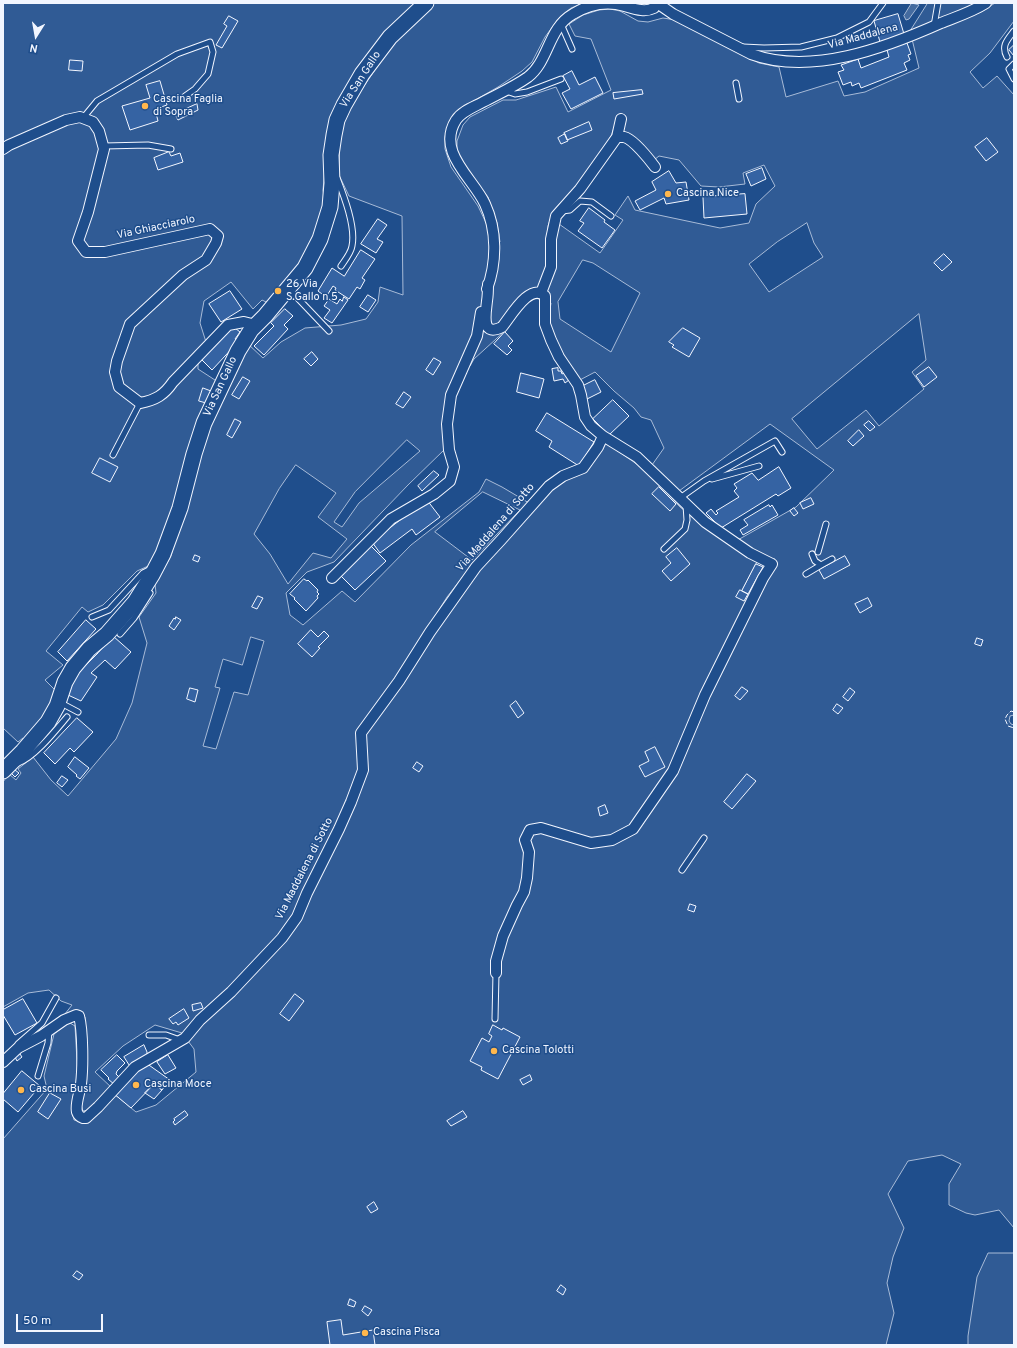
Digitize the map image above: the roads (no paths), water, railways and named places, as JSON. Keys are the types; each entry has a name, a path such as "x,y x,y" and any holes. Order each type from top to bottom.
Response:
{"street":[{"name":"Via San Gallo","path":"7,766 23,751 48,722 59,702 65,682 73,668 89,649 107,634 135,602 155,571 180,508 194,454 204,423 238,351 252,330 305,268 320,240 330,207 332,171 331,155 334,135 337,120 344,105 362,74 390,37 426,3"},
{"path":"332,578 391,519 434,494 450,481 454,467 449,450 446,424 451,395 477,336 483,299 492,272 495,241 492,224 484,203 456,161 452,151 450,141 456,120 463,113 506,91 529,76 537,67 561,23 571,14 589,6 605,3 642,10 650,10 654,8 656,3"},
{"name":"Via Maddalena","path":"656,3 673,14 752,54 764,59 795,63 848,56 913,36 976,9 986,3"},
{"path":"3,149 8,145 66,120 80,117 93,122 100,131 104,146"},
{"path":"541,293 551,267 551,239 556,216 580,189 617,137 621,119"},
{"path":"617,137 623,137 630,140 655,167"},
{"name":"Via Ghiacciarolo","path":"104,146 88,212 78,241 86,252 105,252 210,229 218,236 216,243 206,260 183,275 130,324 117,361 115,372 119,387 140,403"},
{"path":"488,284 485,319 486,325 490,329 497,330"},
{"path":"474,342 502,327 527,295 535,292 541,293 545,296 545,324 551,340 559,357 578,385 585,417 591,426 603,436 637,457 704,522 755,556 772,564 762,578 705,695 673,771 633,828 612,840 591,843 541,828 530,830 525,840 529,852 527,878 524,892 503,936 496,961 496,973"},
{"path":"140,403 149,402 166,392 173,382 228,325 244,322 252,330"},
{"name":"Via Maddalena di Sotto","path":"3,1062 14,1051 64,1020 76,1015 79,1016 81,1026 81,1084 77,1113 83,1118 86,1118 135,1067 185,1038 200,1020 231,992 282,938 297,917 307,893 339,829 363,770 361,733 399,681 430,632 476,567 549,486 563,476 583,468 598,447 603,436"}],"lane":[{"path":"738,46 771,48 801,47 837,38 869,22 883,3"},
{"path":"934,26 938,3"},
{"path":"561,23 572,49"},
{"path":"1007,57 1004,52 1004,44 1014,31"},
{"path":"83,118 97,101 177,54 210,42 214,52 208,74 195,89 185,96"},
{"path":"1014,64 1009,69 1014,79"},
{"path":"506,91 515,94 528,92 561,79"},
{"path":"736,83 739,99"},
{"path":"104,146 148,145 171,149"},
{"path":"332,171 337,178 343,193 352,224 352,247 341,266"},
{"path":"560,211 570,210 580,201 592,202 611,216"},
{"path":"289,288 330,331"},
{"path":"252,330 255,331 276,312"},
{"path":"113,455 140,403"},
{"path":"664,550 685,529 686,520 683,501 704,481 775,441 782,452"},
{"path":"704,481 759,466"},
{"path":"818,552 826,524"},
{"path":"812,554 815,560 821,565"},
{"path":"806,574 832,559"},
{"path":"92,618 109,610 143,573 155,571 151,591 134,618 120,634"},
{"path":"59,702 78,712"},
{"path":"7,766 24,761 68,717"},
{"path":"682,870 704,838"},
{"path":"495,1019 496,973"},
{"path":"14,1051 14,1047 42,1023 56,998"},
{"path":"38,1076 48,1043 49,1030"},
{"path":"149,1035 166,1035 181,1041"}],"place":[{"name":"Cascina Faglia di Sopra","path":"145,106"},
{"name":"Cascina Nice","path":"668,194"},
{"name":"26 Via S.Gallo n 5","path":"278,291"},
{"name":"Cascina Tolotti","path":"494,1051"},
{"name":"Cascina Moce","path":"136,1085"},
{"name":"Cascina Busi","path":"21,1090"},
{"name":"Cascina Pisca","path":"365,1333"}]}
